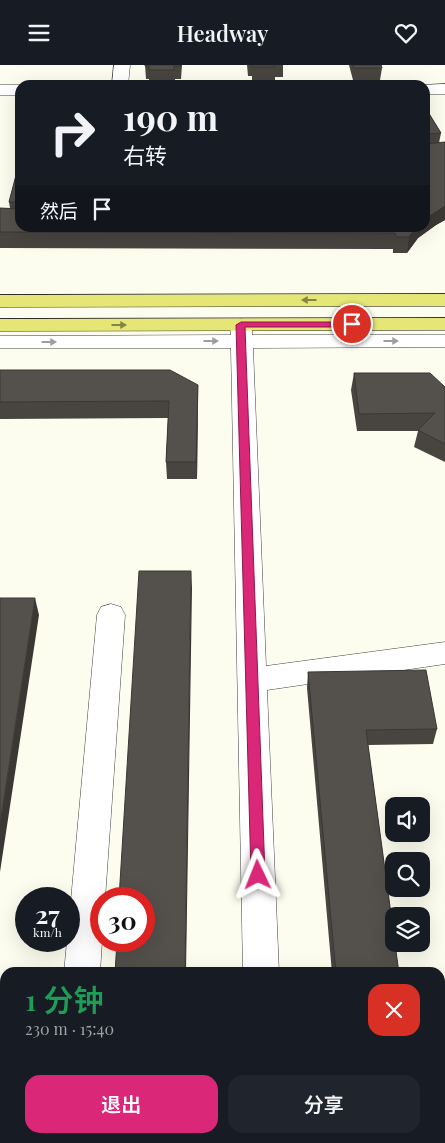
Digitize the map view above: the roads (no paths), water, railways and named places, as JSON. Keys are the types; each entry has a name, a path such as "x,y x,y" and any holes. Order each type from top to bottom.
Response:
{"main road":[{"path":"0,301 445,300"},
{"path":"0,325 241,333 445,324"}],"street":[{"path":"120,80 122,65"},
{"path":"430,89 445,89"},
{"path":"0,90 15,90"},
{"path":"241,333 261,967"},
{"path":"0,342 241,333 445,341"},
{"path":"82,967 111,615"},
{"path":"252,680 445,653"}]}
